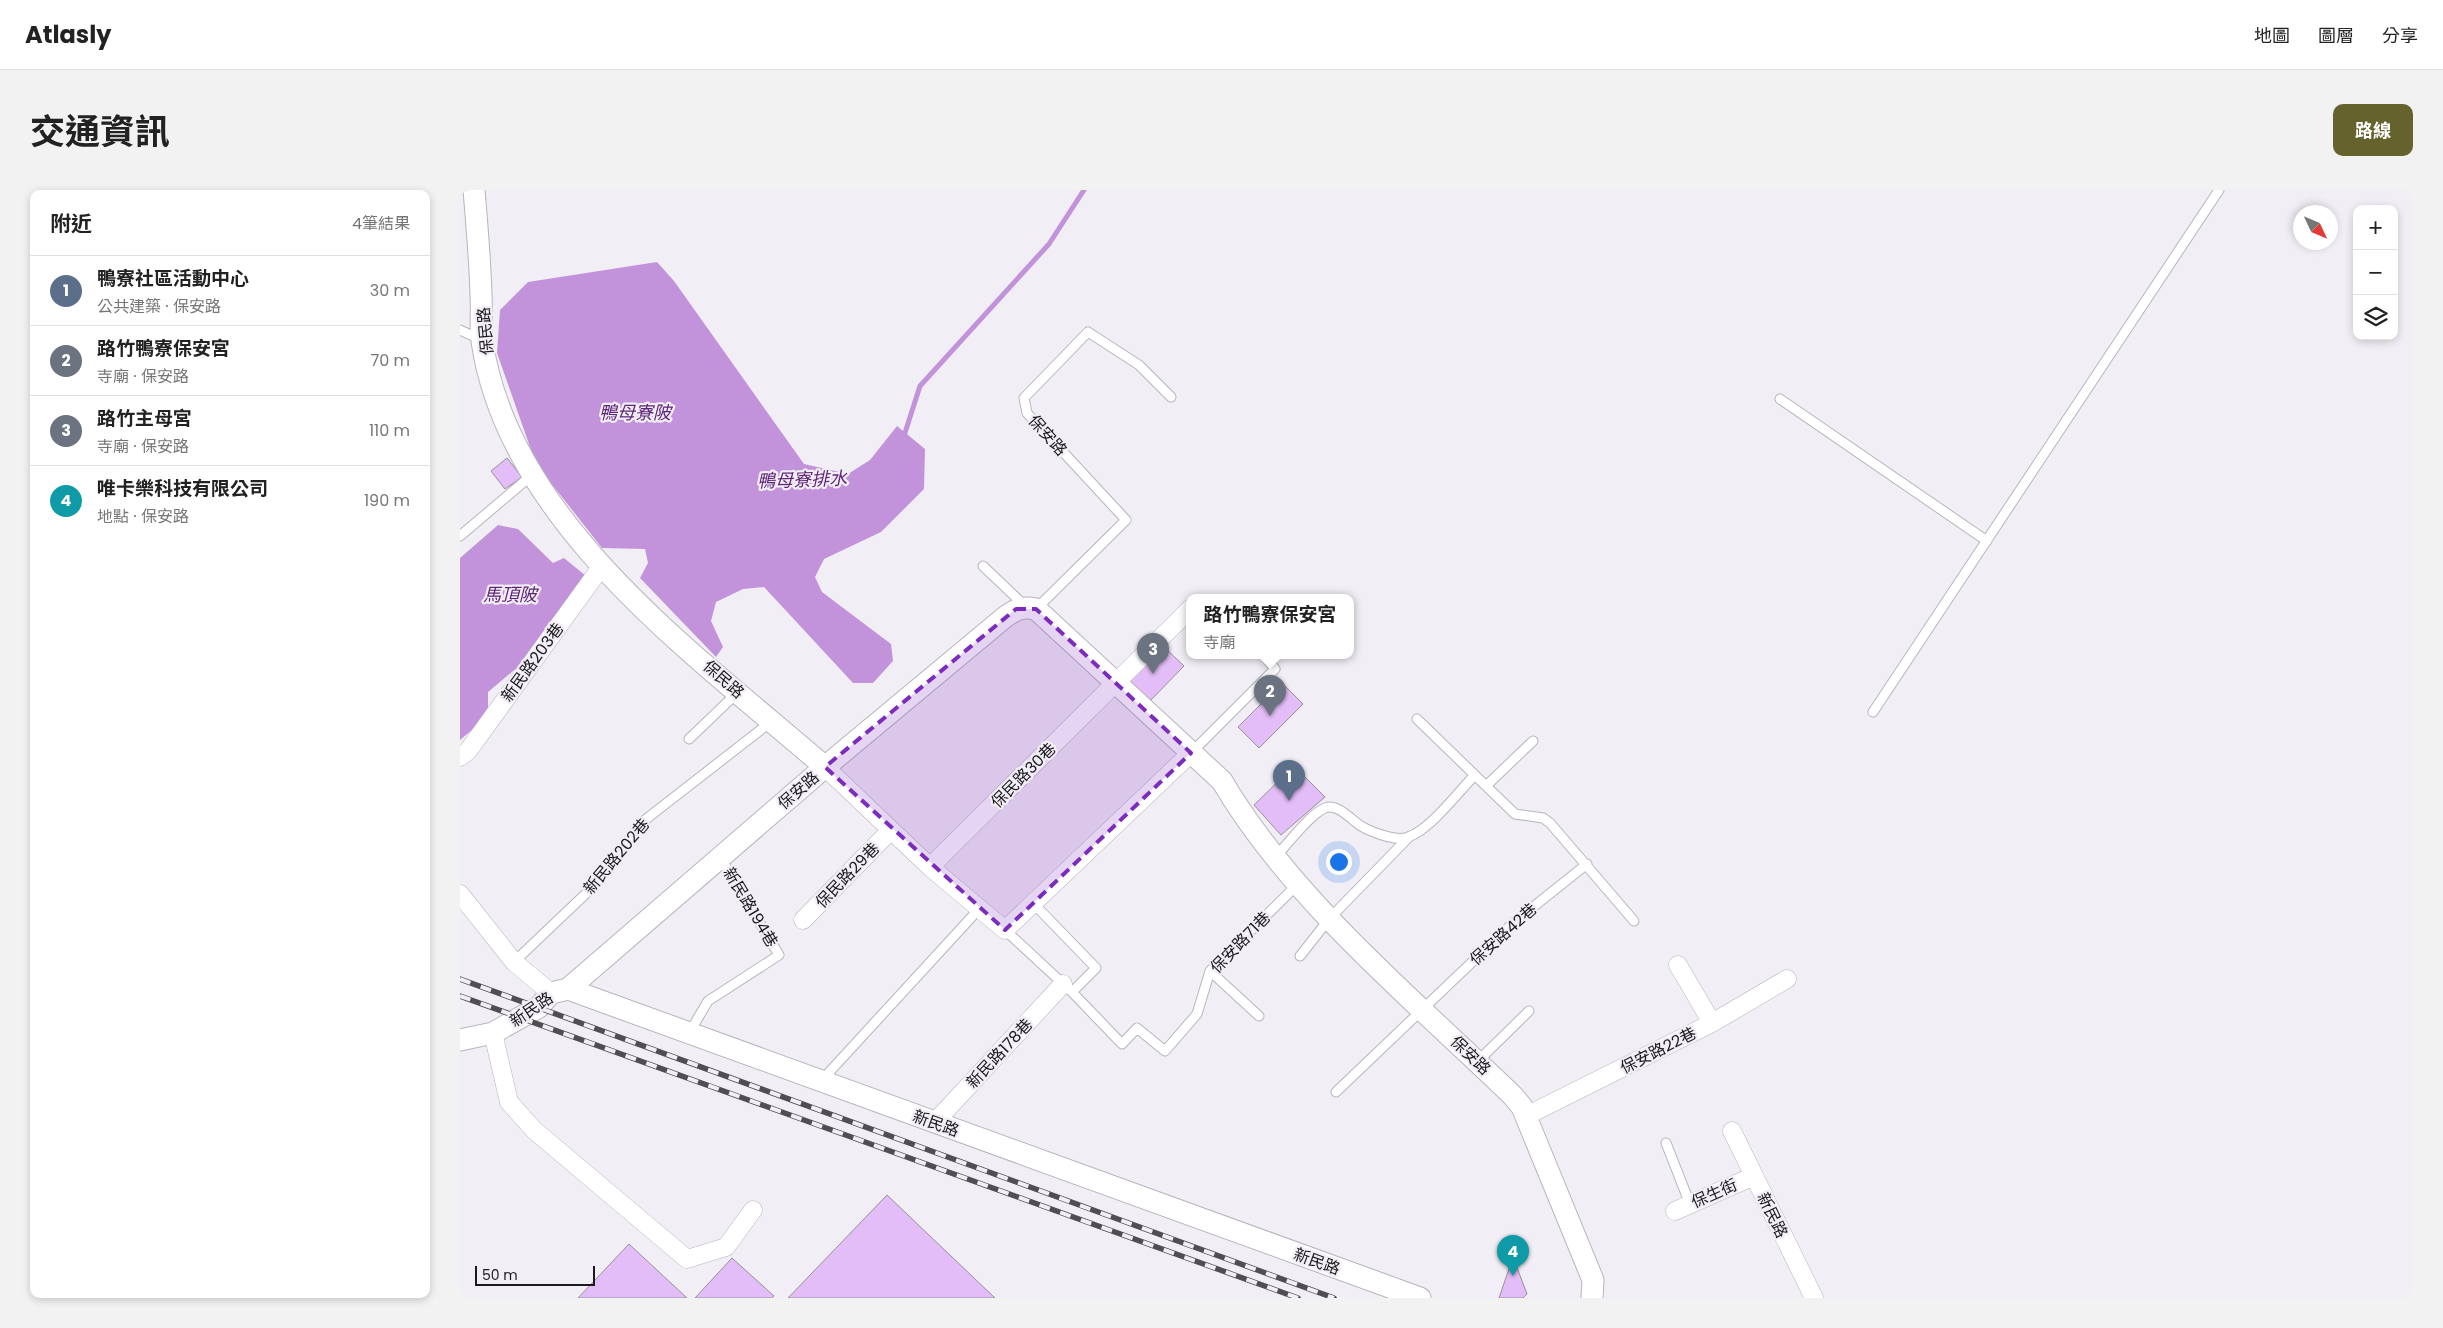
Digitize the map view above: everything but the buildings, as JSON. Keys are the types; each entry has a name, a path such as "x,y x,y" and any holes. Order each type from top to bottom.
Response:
{"street":[{"name":"保民路","path":"474,190 482,297 482,340 494,389 507,425 532,475 584,544 629,596 824,767 930,867 979,909"},
{"name":"新民路203巷","path":"460,757 468,751 602,566"},
{"name":"保安路","path":"560,991 1005,616 1016,609 1031,608 1222,781 1237,807 1276,856 1330,918 1514,1096 1526,1116 1594,1280 1592,1298"},
{"path":"1116,684 1186,613"},
{"name":"保民路30巷","path":"930,867 1116,684"},
{"path":"979,909 1005,930 1191,753"},
{"name":"保民路29巷","path":"804,920 891,830"},
{"path":"460,894 514,962 560,991"},
{"path":"1678,965 1712,1023"},
{"name":"保安路22巷","path":"1526,1116 1712,1023 1787,979"},
{"name":"新民路178巷","path":"935,1122 1068,988"},
{"name":"新民路","path":"460,1040 493,1033 539,1007 560,991 689,1033 1420,1298"},
{"path":"493,1033 510,1102 534,1130 687,1260 726,1247 753,1210"},
{"name":"新民路","path":"1732,1131 1814,1298"},
{"name":"保生街","path":"1682,1208 1754,1176"}],"lane":[{"path":"1873,712 2220,190"},
{"path":"460,330 482,340"},
{"name":"保安路","path":"1031,608 1126,520 1026,413 1024,398 1088,332 1139,365 1171,397"},
{"path":"1780,399 1987,541"},
{"path":"460,536 532,475"},
{"path":"984,566 1031,608"},
{"path":"1191,753 1275,669 1267,659"},
{"path":"689,739 738,692"},
{"path":"1417,719 1515,814 1543,818 1550,823 1634,921"},
{"name":"新民路202巷","path":"514,962 596,884 640,823 772,721"},
{"path":"1486,786 1533,741"},
{"path":"1276,856 1315,815 1325,808 1332,807 1362,827 1401,840 1409,837 1423,829 1475,775"},
{"path":"1300,956 1330,918 1409,837"},
{"name":"新民路194巷","path":"689,1033 708,1001 780,955 720,857"},
{"name":"保安路42巷","path":"1336,1092 1513,923 1587,864"},
{"name":"保安路71巷","path":"1068,988 1122,1044 1137,1028 1165,1051 1197,1014 1210,971 1299,883"},
{"path":"1005,930 1068,988 1096,968 1033,904"},
{"path":"821,1081 979,909"},
{"path":"1210,971 1259,1016"},
{"path":"1478,1062 1529,1011"},
{"path":"1666,1143 1682,1208"}],"highlighted area":[{"path":"1016,609 1036,609 1191,753 1005,930 825,767"}],"water":[{"name":"鴨母寮陂","path":"657,262 674,281 804,464 848,474 870,460 897,426 925,449 924,489 881,532 824,559 815,577 822,592 891,644 893,661 873,683 853,683 764,587 743,589 716,602 711,621 723,647 716,657 640,578 648,563 645,549 602,548 536,464 497,353 500,310 528,282"},
{"name":"馬頂陂","path":"498,525 518,529 553,563 564,558 586,576 525,661 488,692 488,716 460,740 460,558"}],"waterway":[{"name":"鴨母寮排水","path":"903,439 920,386 1049,244 1084,190"}],"railway":[{"path":"460,979 1334,1298"},
{"path":"460,996 1298,1298"}],"place":[{"name":"路竹主母宮","path":"1153,674"},
{"name":"路竹鴨寮保安宮","path":"1270,716"},
{"name":"鴨寮社區活動中心","path":"1289,801"},
{"name":"唯卡樂科技有限公司","path":"1513,1276"}]}
